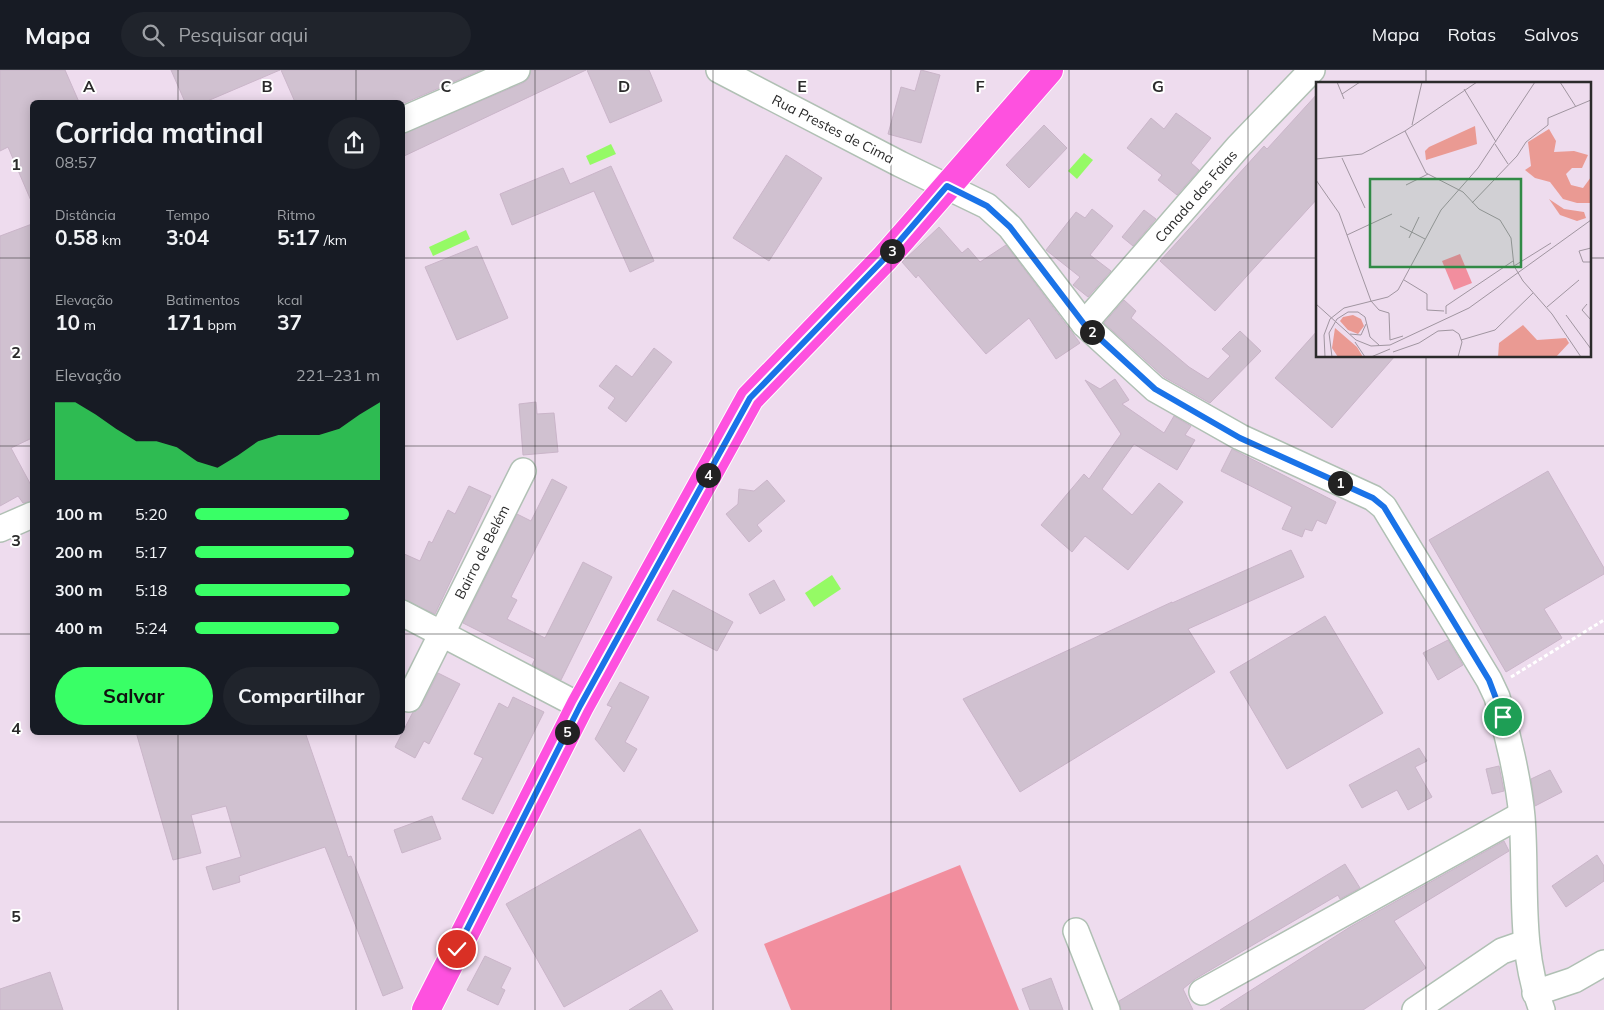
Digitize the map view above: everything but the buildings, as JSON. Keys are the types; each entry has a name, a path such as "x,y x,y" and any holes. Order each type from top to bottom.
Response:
{"main road":[{"path":"426,1010 580,706 750,398 885,258 1049,70"}],"street":[{"path":"405,119 517,70"},
{"name":"Rua Prestes de Cima","path":"719,70 987,206 1010,227 1084,324 1155,389 1240,438 1373,498 1384,507 1493,688 1503,717 1522,815 1525,943 1538,1002"},
{"name":"Canada das Faias","path":"1084,324 1238,147 1312,70"},
{"name":"Bairro de Belém","path":"409,699 523,471"},
{"path":"0,528 30,516"},
{"path":"405,615 580,706"},
{"path":"1202,992 1522,815"},
{"path":"1076,930 1107,1010"},
{"path":"1415,1010 1502,951 1525,943"},
{"path":"1538,1002 1604,963"}],"path":[{"path":"1493,688 1604,620"}],"shaded area":[{"path":"611,144 616,154 590,165 586,156"},
{"path":"1084,153 1093,160 1077,179 1068,171"},
{"path":"466,230 470,239 433,256 429,247"},
{"path":"832,575 841,589 814,607 805,593"},
{"path":"960,865 1019,1010 791,1010 764,944"}],"route":[{"path":"457,949 580,706 750,398 885,258 947,186 987,206 1010,227 1084,324 1155,389 1240,438 1373,498 1384,507 1489,680 1503,717"}]}
